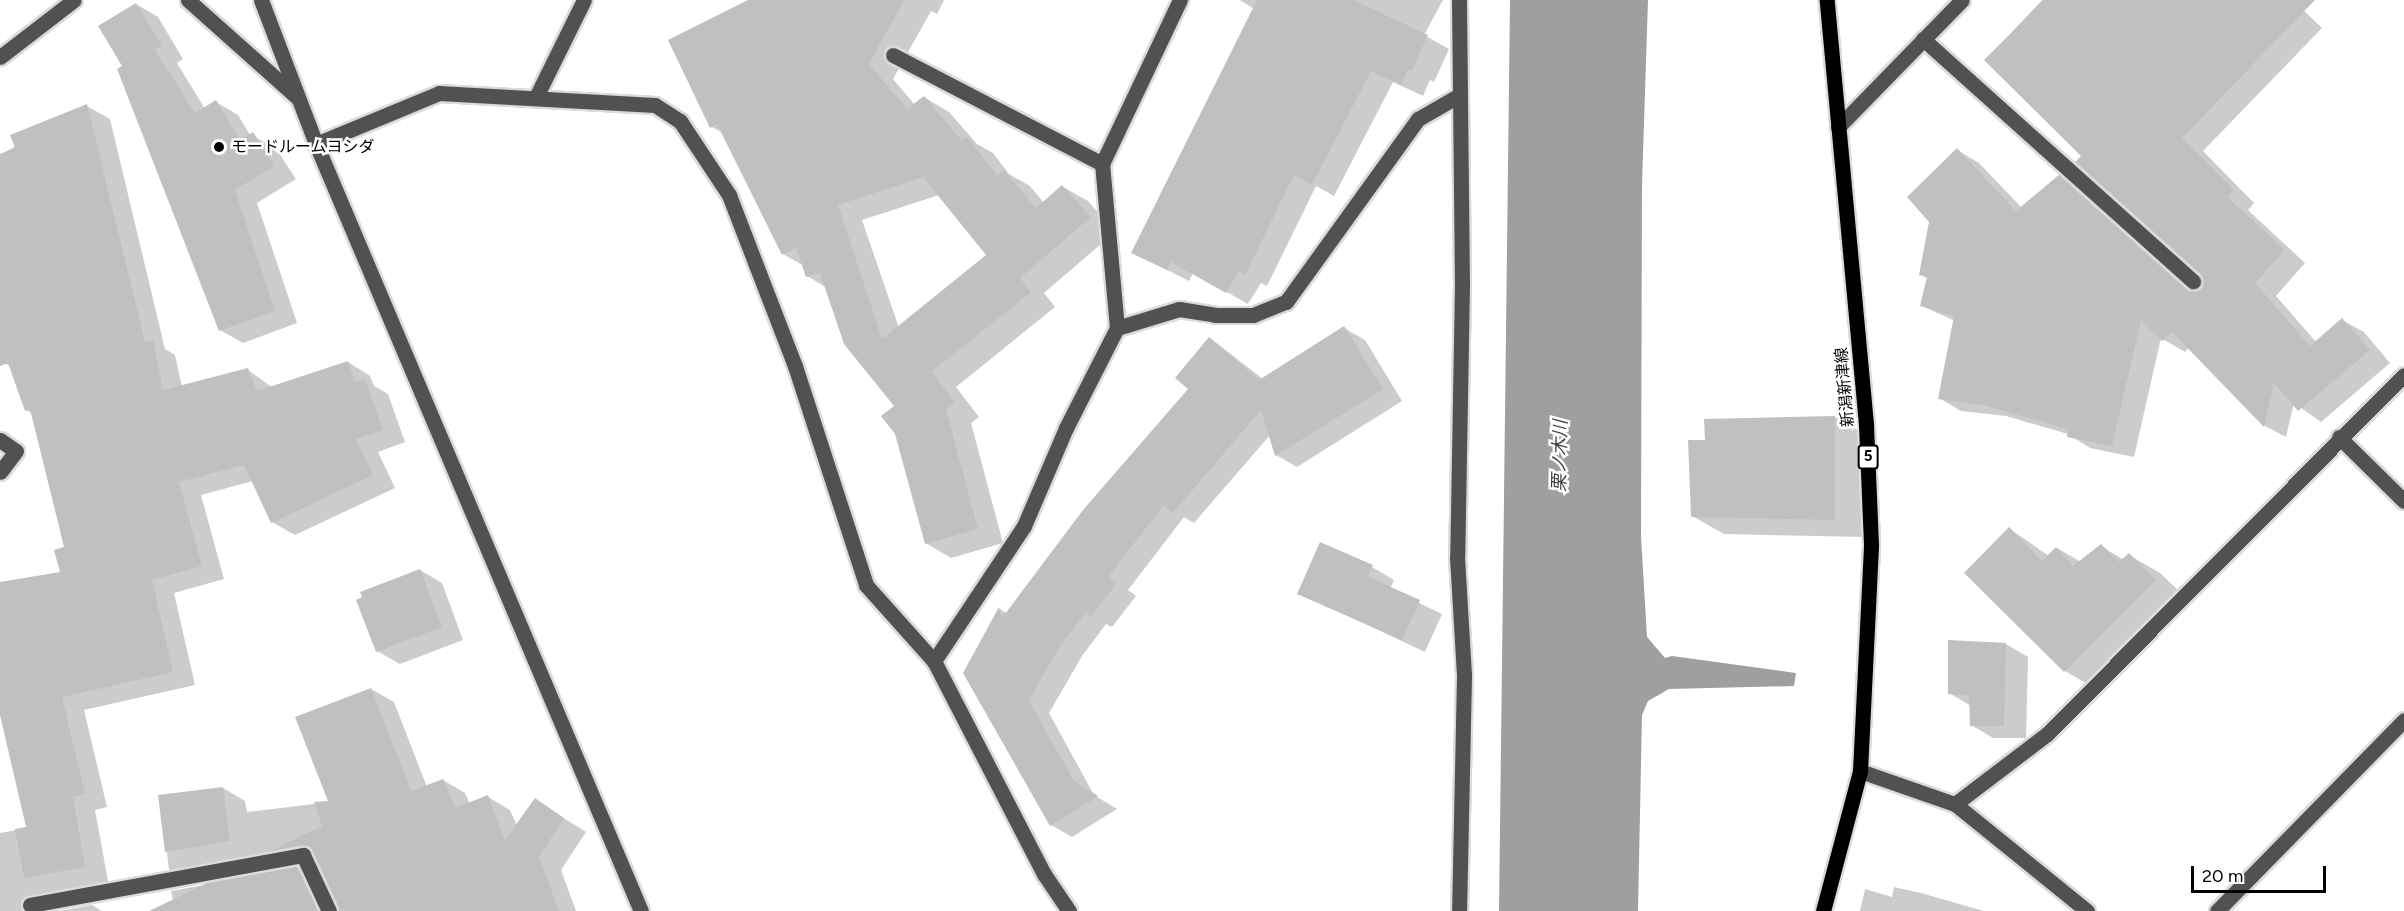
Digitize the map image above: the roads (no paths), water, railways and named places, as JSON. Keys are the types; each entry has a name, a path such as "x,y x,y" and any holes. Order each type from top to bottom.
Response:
{"main road":[{"name":"新潟新津線","path":"1823,911 1860,771 1871,544 1866,424 1827,0"}],"street":[{"path":"0,57 74,0"},
{"path":"188,0 301,100"},
{"path":"261,0 316,144 641,911"},
{"path":"536,97 584,0"},
{"path":"934,661 1024,526 1066,428 1117,328 1102,164 1180,0"},
{"path":"1459,0 1458,96 1462,284 1457,557 1464,676 1459,911"},
{"path":"1838,127 1962,0"},
{"path":"1923,39 2193,280"},
{"path":"893,55 1102,164"},
{"path":"316,144 439,93 654,105 680,121 729,195 795,366 866,585 934,661 1044,874 1069,911"},
{"path":"1117,328 1179,309 1215,315 1253,315 1286,302 1418,119 1458,96"},
{"path":"1955,804 2047,734 2339,437 2404,375"},
{"path":"2339,437 2404,501"},
{"path":"0,440 16,451 0,472"},
{"path":"2217,911 2404,720"},
{"path":"1860,771 1955,804 2087,911"},
{"path":"30,905 303,855 329,911"}],"water":[{"name":"栗ノ木川","path":"1510,0 1648,0 1642,185 1641,536 1647,637 1665,658 1672,656 1796,673 1794,686 1669,689 1648,701 1642,715 1638,911 1499,911"}],"place":[{"name":"モードルームヨシダ","path":"219,147"}]}
